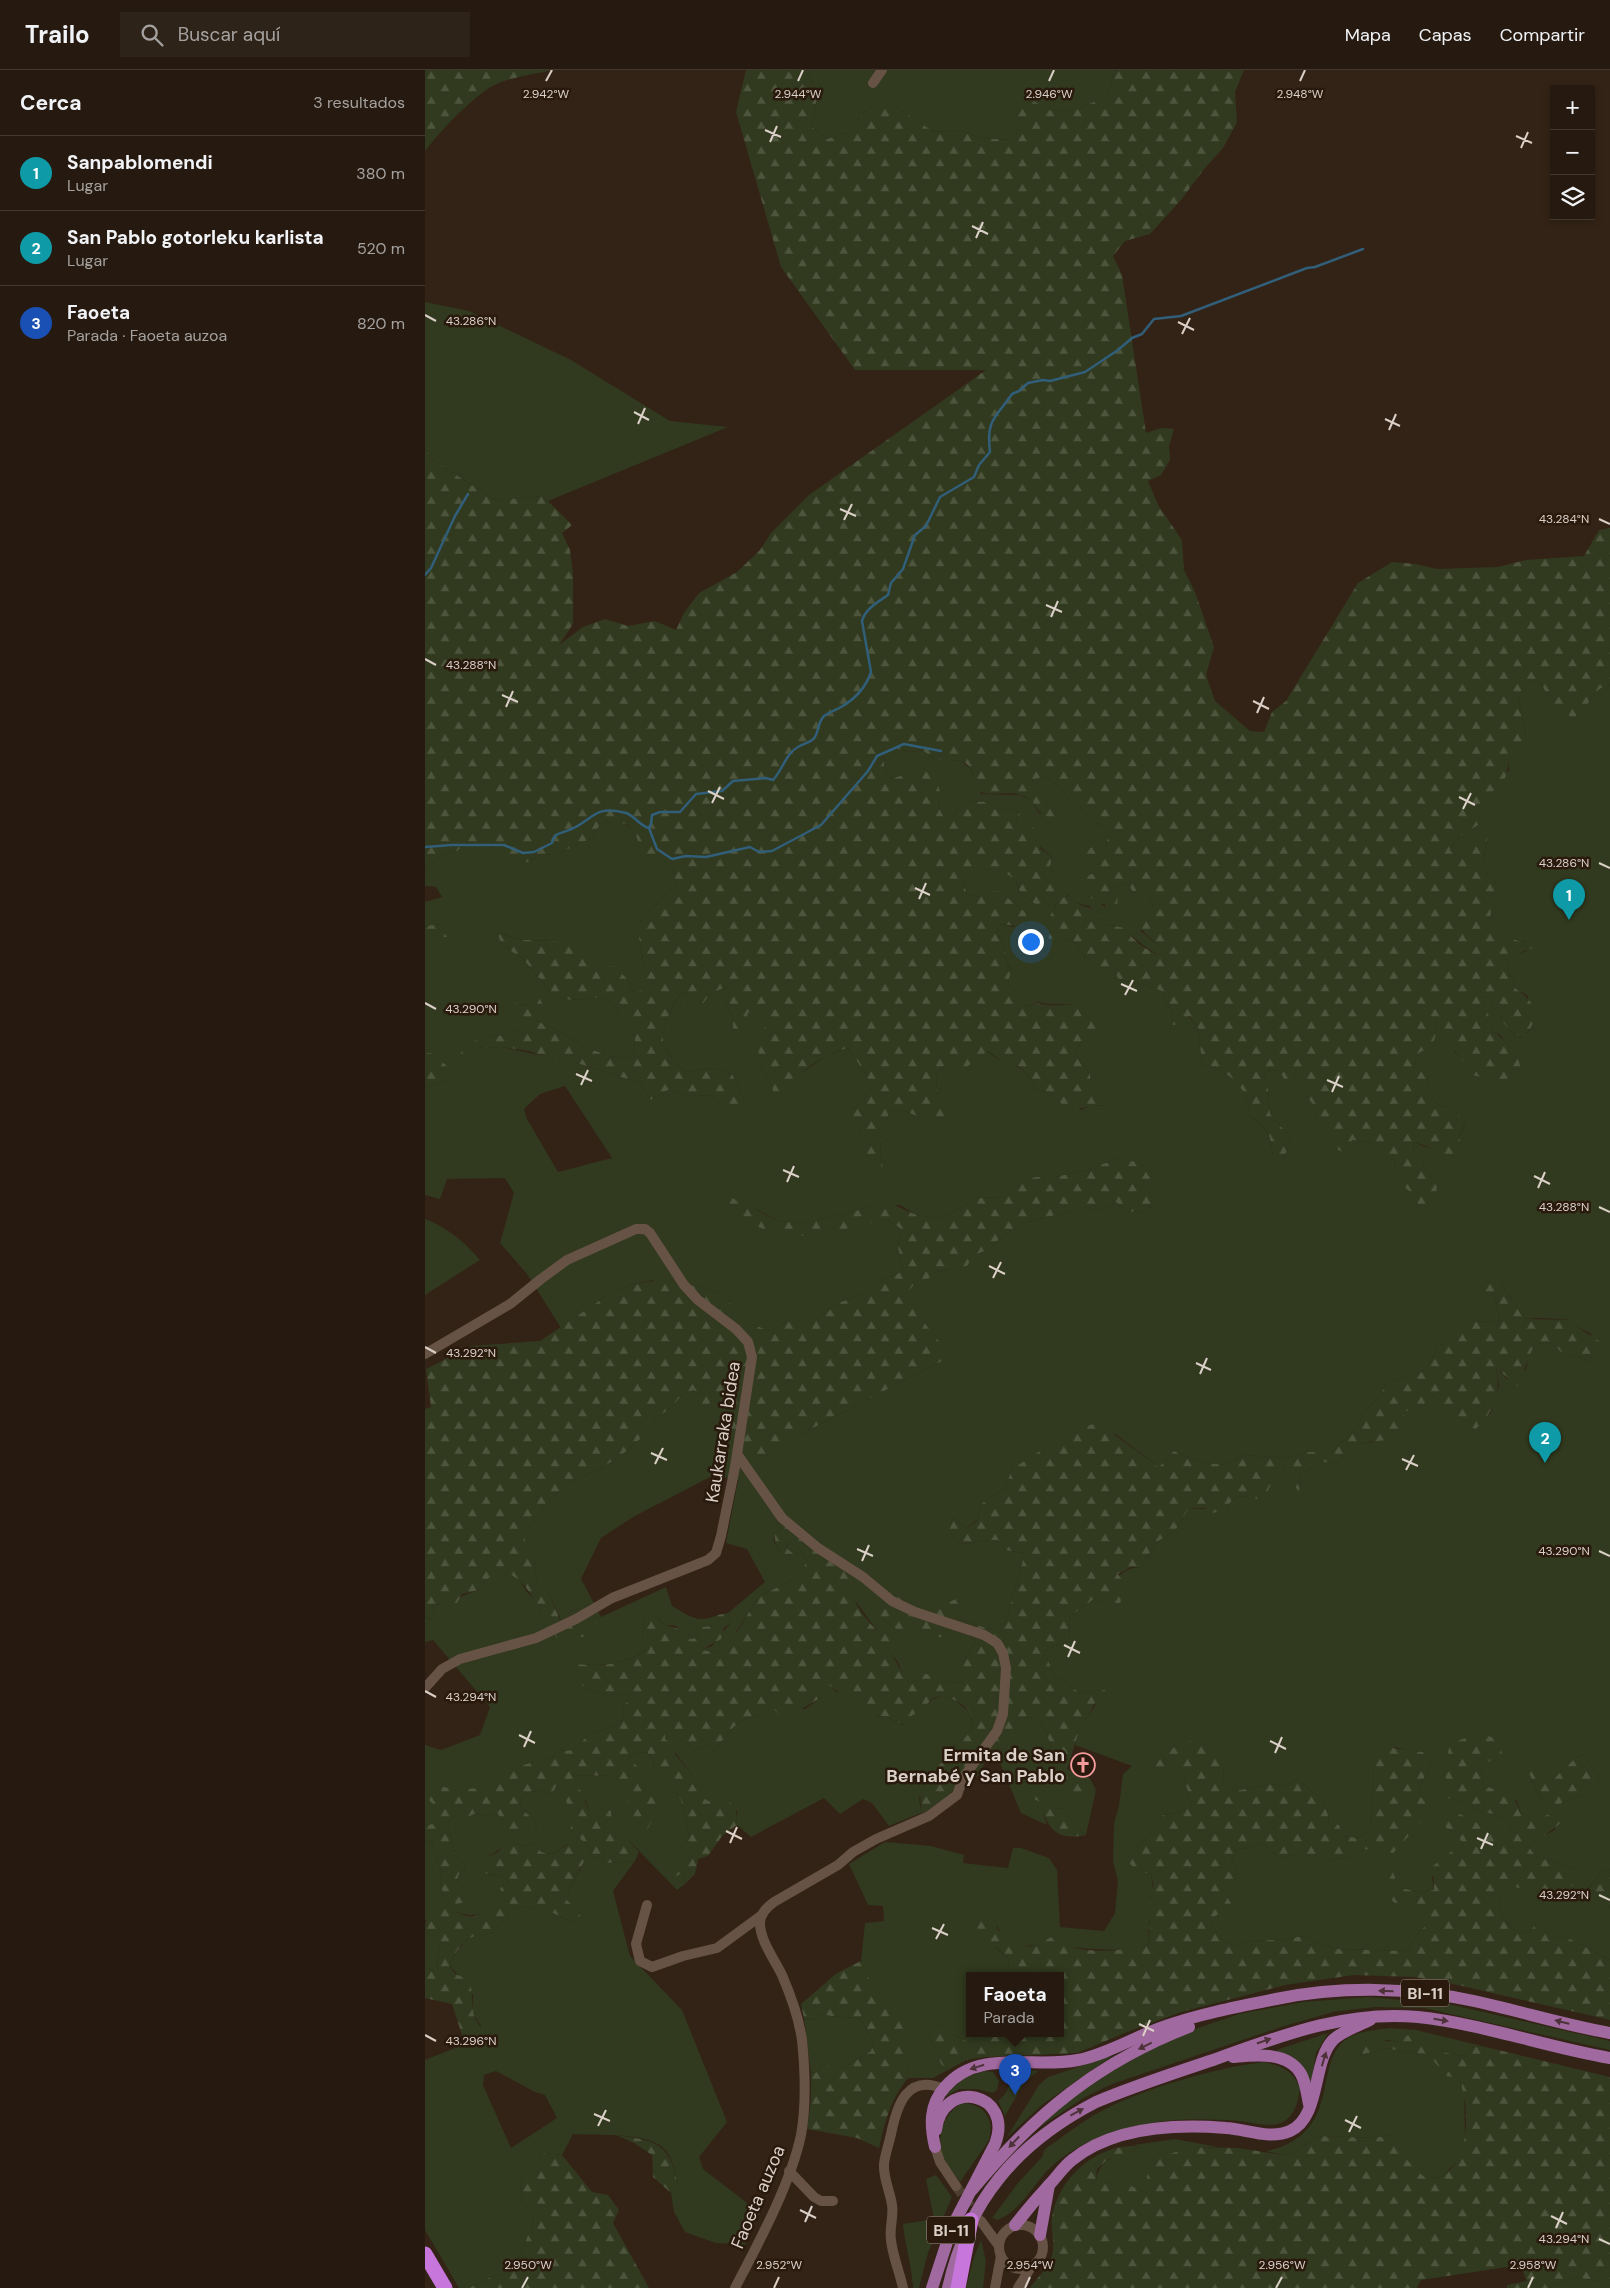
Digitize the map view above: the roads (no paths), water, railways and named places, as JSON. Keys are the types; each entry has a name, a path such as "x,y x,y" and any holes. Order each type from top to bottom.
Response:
{"highway":[{"path":"958,2288 971,2220"},
{"path":"425,2254 445,2288"}],"main road":[{"name":"BI-11","path":"932,2288 952,2227 972,2190 1021,2134 1078,2087 1143,2047 1167,2035 1238,2008 1300,1994 1348,1990 1418,1992 1474,2001 1610,2033"},
{"path":"935,2147 931,2126 932,2111 944,2089 959,2074 981,2065 1007,2062 1078,2060 1166,2025 1238,2008"},
{"name":"BI-11","path":"948,2288 971,2220 992,2188 1024,2150 1071,2115 1119,2092 1267,2040 1318,2025 1378,2016 1403,2016 1441,2020 1610,2058"},
{"path":"1009,2229 1071,2160 1106,2141 1138,2132 1173,2128 1227,2128 1280,2134 1291,2130 1299,2124 1309,2106 1327,2048 1330,2044 1349,2030 1378,2016"},
{"path":"1218,2058 1263,2055 1287,2062 1301,2074 1309,2106"},
{"path":"935,2147 940,2115 948,2104 965,2096 980,2098 992,2106 998,2120 999,2135 972,2190"},
{"path":"1040,2235 1049,2185"}],"street":[{"path":"873,83 882,70"},
{"name":"Kaukarraka bidea","path":"425,1354 510,1304 567,1260 636,1229 645,1229 650,1233 684,1285 698,1300 736,1329 748,1342 752,1357 737,1454 716,1553 708,1560 612,1598 576,1620 536,1638 460,1659 442,1669 425,1688"},
{"path":"647,1905 637,1949 640,1961 652,1967 683,1956 717,1948 762,1915 767,1907 774,1902 838,1865 853,1852 875,1839 929,1816 957,1795 963,1778 997,1731 1003,1714 1007,1680 1003,1653 997,1642 984,1635 915,1612 892,1601 863,1576 817,1548 782,1518 737,1454"},
{"name":"Faoeta auzoa","path":"735,2288 757,2246 789,2171 801,2134 804,2069 798,2018 782,1975 763,1934 760,1923 762,1915"},
{"path":"903,2288 891,2240 892,2206 885,2178 884,2163 900,2101 907,2092 915,2087 933,2084 944,2089"},
{"path":"935,2147 939,2162 956,2186"},
{"path":"789,2171 814,2197 821,2201 833,2201"},
{"path":"1018,2288 1042,2254 1043,2247 1040,2235 1029,2226 1009,2229 981,2221 1009,2266 1015,2268 1031,2267"},
{"path":"995,2288 1000,2251 1009,2229"}],"waterway":[{"path":"425,847 504,845 523,853 534,852 552,843 556,835 577,826 600,812 615,811 626,813 649,828 652,815 660,812 680,812 696,794 722,791 733,781 766,778 773,780 794,750 815,737 824,716 851,700 866,683 871,672 862,621 866,613 872,606 888,595 891,583 903,569 915,535 926,526 940,497 974,477 979,465 990,452 989,433 993,420 1012,394 1028,383 1043,380 1050,381 1085,372 1118,350 1132,338 1142,334 1154,319 1181,316 1307,268 1315,267 1363,249"},
{"path":"425,575 431,568 455,516 468,494"},
{"path":"649,828 657,849 672,859 686,856 706,857 750,847 759,852 772,851 821,825 868,771 877,756 904,744 941,751"}],"tunnel":[{"path":"956,2186 979,2218"}],"place":[{"name":"Sanpablomendi","path":"1569,920"},
{"name":"San Pablo gotorleku karlista","path":"1545,1463"},
{"name":"Ermita de San Bernabé y San Pablo","path":"1083,1765"},
{"name":"Faoeta","path":"1015,2095"}]}
